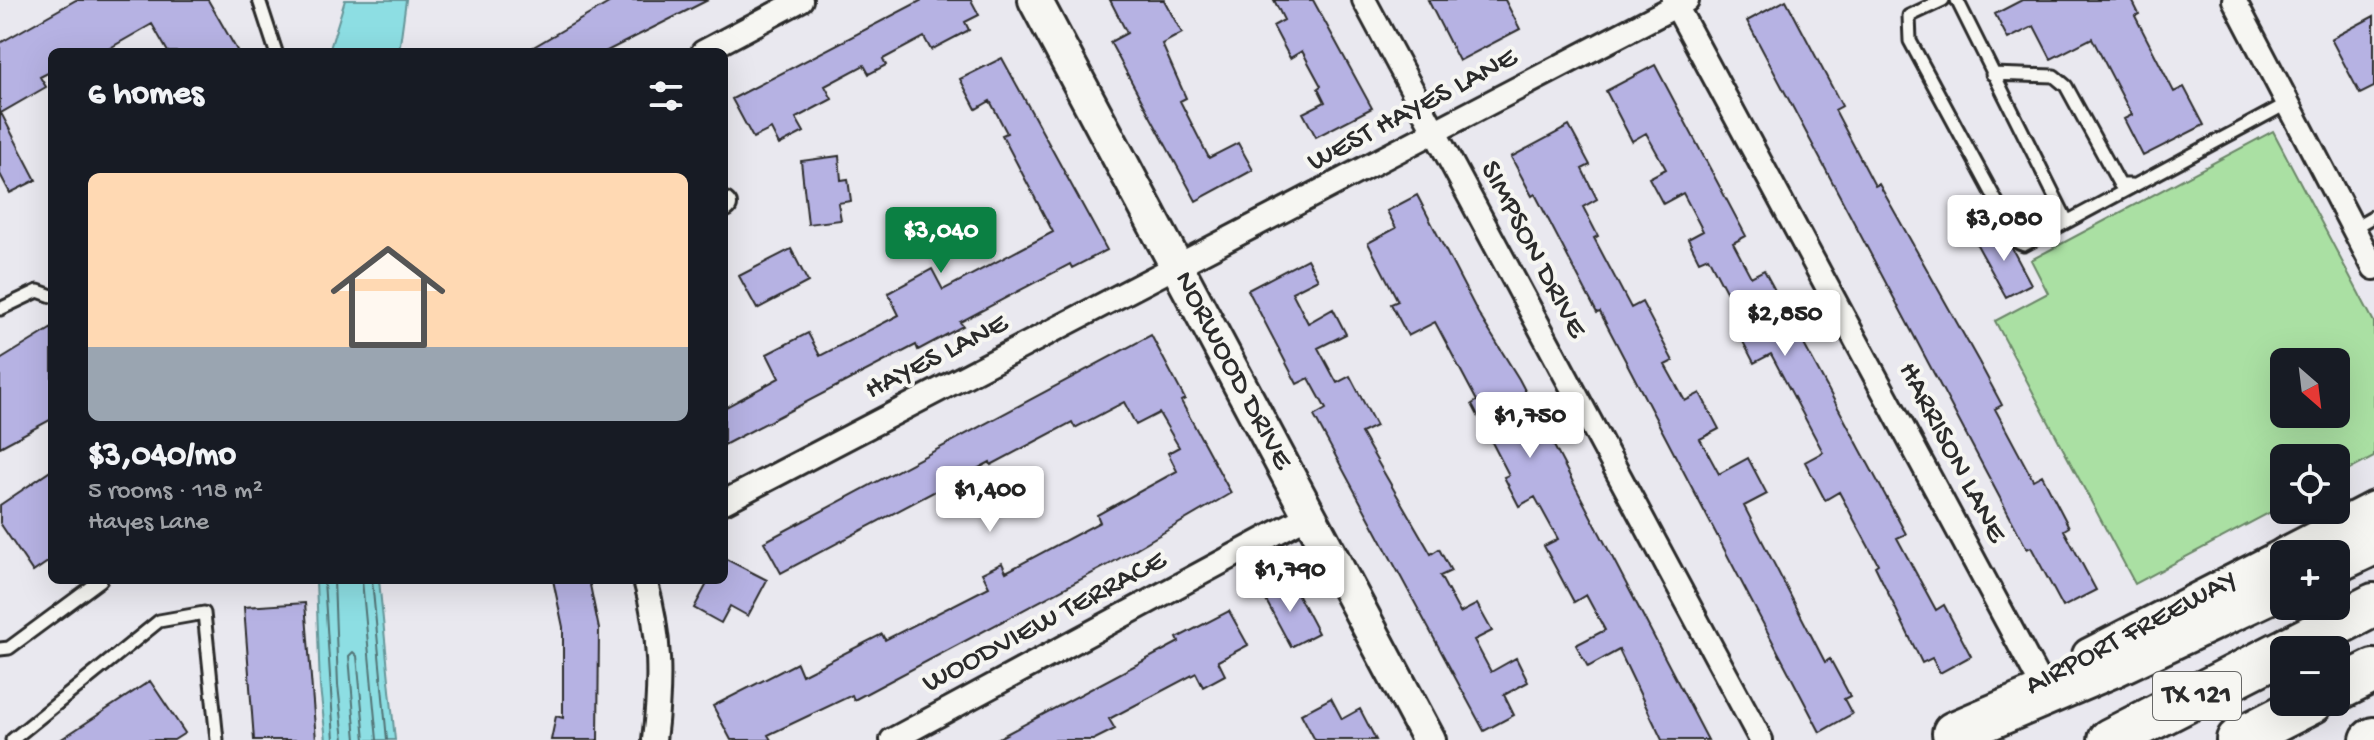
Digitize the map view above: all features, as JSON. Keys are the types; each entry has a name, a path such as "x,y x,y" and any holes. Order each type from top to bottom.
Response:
{"highway":[{"path":"2350,554 2374,543"},
{"path":"1947,737 2112,666 2270,592"},
{"name":"TX 121","path":"2314,636 2374,605"},
{"name":"TX 121","path":"2110,740 2270,659"},
{"path":"2350,683 2374,671"},
{"path":"2238,740 2285,716"}],"street":[{"path":"711,48 801,0"},
{"name":"NORWOOD DRIVE","path":"1035,0 1429,740"},
{"name":"SIMPSON DRIVE","path":"1364,0 1761,740"},
{"path":"2234,0 2374,268"},
{"name":"WEST HAYES LANE","path":"1178,268 1679,2"},
{"name":"HARRISON LANE","path":"1679,2 2039,681"},
{"name":"HAYES LANE","path":"728,500 1178,268"},
{"name":"AIRPORT FREEWAY","path":"2312,540 2374,508"},
{"name":"WOODVIEW TERRACE","path":"892,740 1311,514"},
{"name":"AIRPORT FREEWAY","path":"1947,737 2039,681 2270,562"},
{"path":"646,584 654,612 660,656 654,740"}],"lane":[{"path":"259,0 275,48"},
{"path":"1943,0 1909,16 1910,41 2019,243 2024,245 2288,103"},
{"path":"1957,0 2067,221"},
{"path":"1992,74 2054,76 2066,86 2120,185 2132,185"},
{"path":"2353,228 2374,216"},
{"path":"0,309 38,291 48,295"},
{"path":"0,649 9,648 96,584"},
{"path":"12,740 159,621 204,613 217,740"}],"green space":[{"path":"2273,131 2374,322 2374,457 2350,470 2350,444 2270,444 2270,512 2135,584 1995,321 2048,293 2031,260"}],"water":[{"path":"345,0 406,0 400,48 330,48"},
{"path":"316,584 379,584 395,740 326,740 320,687"}],"building":[{"path":"76,0 208,0 236,48 166,48 152,24 110,48 48,48 48,73 40,77 46,87 1,113 36,180 10,193 0,174 0,43"},
{"path":"614,0 708,0 613,48 532,48"},
{"path":"922,0 971,0 979,15 965,22 969,30 931,50 924,37 883,59 886,65 869,74 864,65 825,86 832,99 796,118 804,132 779,145 771,129 753,138 732,99"},
{"path":"1110,0 1164,0 1182,33 1162,44 1186,98 1180,101 1209,158 1238,143 1253,170 1196,201 1110,42 1127,33"},
{"path":"1274,0 1313,0 1372,108 1316,137 1303,113 1325,102 1318,88 1321,86 1302,51 1290,58 1273,26 1284,20"},
{"path":"1428,0 1505,0 1520,29 1459,61"},
{"path":"1786,0 1842,106 1835,110 1875,186 1879,184 1979,362 2002,405 1995,409 2033,480 2042,475 2069,527 2064,530 2096,590 2063,607 2031,547 2027,549 1747,21"},
{"path":"2022,0 2132,0 2139,14 2135,16 2174,92 2184,87 2204,125 2143,156 2124,119 2132,115 2092,38 2051,59 2034,26 2008,39 1995,14"},
{"path":"2374,16 2374,87 2360,94 2331,39"},
{"path":"1002,58 1107,250 1072,268 1070,264 960,322 963,326 918,350 916,345 728,443 728,406 779,378 767,354 808,333 820,356 899,315 888,293 932,269 943,290 1053,232 1002,135 1007,133 990,101 976,109 960,79"},
{"path":"1655,65 1746,236 1733,243 1751,277 1764,270 1906,534 1897,538 1936,610 1944,605 1971,656 1940,673 1932,658 1922,663 1875,566 1878,564 1839,492 1825,500 1805,462 1823,452 1771,354 1754,363 1738,332 1745,328 1708,257 1699,261 1688,239 1703,231 1683,193 1663,204 1649,178 1666,169 1646,133 1632,141 1606,91"},
{"path":"1569,126 1590,165 1582,169 1597,199 1583,207 1598,236 1594,238 1631,308 1642,302 1673,361 1665,365 1685,401 1700,393 1719,429 1700,439 1719,474 1748,458 1767,494 1744,506 1825,662 1830,659 1850,696 1844,699 1852,714 1820,732 1600,312 1597,313 1535,194 1532,196 1511,157"},
{"path":"839,156 841,180 848,179 851,201 838,203 841,220 808,224 801,161"},
{"path":"1417,195 1478,313 1519,379 1708,740 1662,740 1619,650 1588,667 1576,645 1605,630 1586,595 1574,602 1544,546 1558,539 1535,497 1519,506 1504,477 1509,475 1472,404 1477,401 1435,322 1408,336 1391,304 1398,301 1368,243 1396,228 1387,211"},
{"path":"2002,230 2031,284 2006,297 1976,243"},
{"path":"791,249 808,282 757,309 739,276"},
{"path":"1307,259 1318,279 1292,292 1308,323 1333,309 1346,334 1318,348 1337,383 1350,376 1376,426 1361,433 1431,554 1439,549 1451,571 1440,576 1460,613 1477,604 1492,631 1474,640 1491,672 1516,658 1528,682 1504,695 1514,715 1484,731 1314,416 1326,409 1309,378 1297,384 1248,290"},
{"path":"48,330 48,421 0,447 0,360"},
{"path":"1151,335 1185,399 1181,401 1231,493 1108,565 854,700 852,695 768,735 771,740 731,740 713,706 797,663 802,675 882,634 885,640 989,587 982,573 1002,563 1006,572 1100,522 1097,515 1177,471 1168,453 1179,447 1159,413 1136,425 1124,402 1075,428 1072,422 991,465 990,462 781,573 764,542"},
{"path":"48,473 48,562 33,572 0,523 0,505"},
{"path":"728,560 767,580 748,616 730,606 721,623 694,608 707,584 728,584"},
{"path":"1290,580 1318,633 1291,647 1263,595"},
{"path":"554,584 590,584 599,629 598,740 551,740 556,716 563,718 563,627"},
{"path":"305,603 316,740 254,740 244,607"},
{"path":"1229,611 1248,645 1218,661 1225,675 1203,687 1196,673 1109,719 1115,729 1093,740 995,740 1179,642 1177,638"},
{"path":"150,681 185,733 174,740 60,740"},
{"path":"1331,698 1342,719 1360,709 1376,740 1315,740 1301,714"}]}
